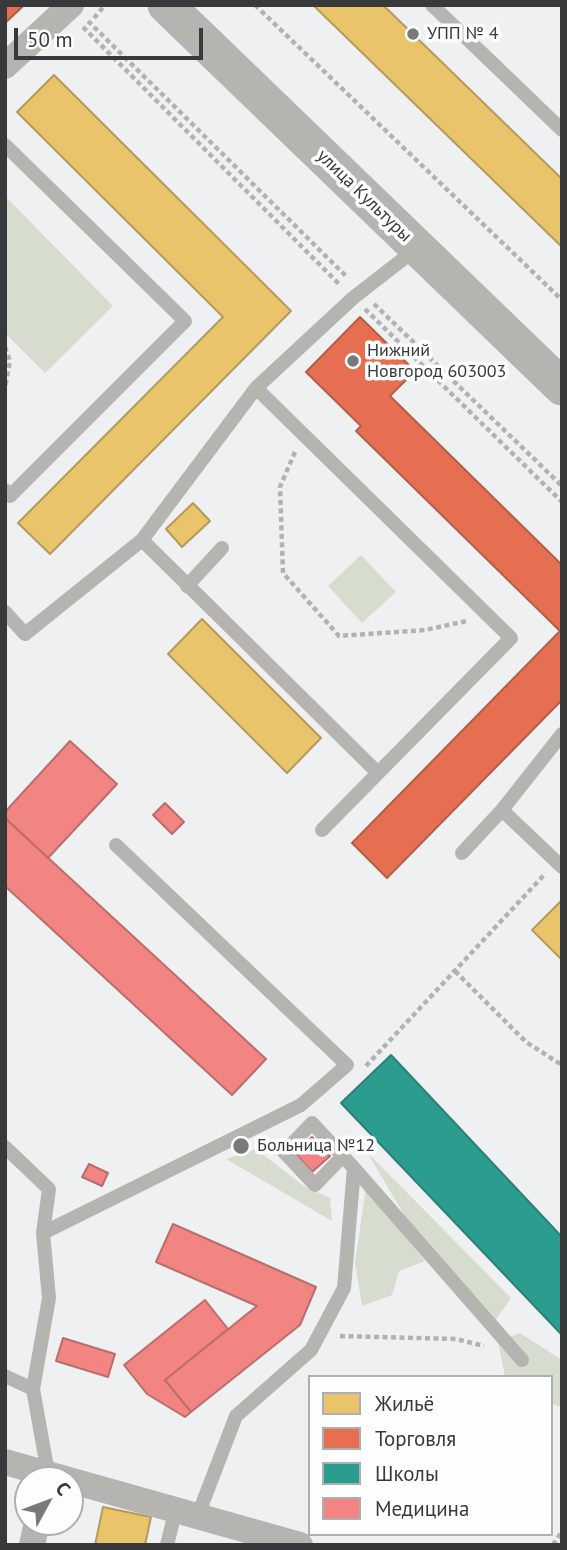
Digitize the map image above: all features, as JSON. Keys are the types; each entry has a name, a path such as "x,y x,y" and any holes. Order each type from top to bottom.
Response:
{"main road":[{"name":"улица Культуры","path":"166,5 562,387"}],"street":[{"path":"5,66 72,10"},
{"path":"84,1486 187,1512 300,1545"}],"lane":[{"path":"432,5 562,130"},
{"path":"5,145 185,321 10,496 5,490"},
{"path":"5,612 26,634 142,540 256,388 358,295 417,248"},
{"path":"256,388 511,638 322,830"},
{"path":"142,540 378,773"},
{"path":"187,586 222,548"},
{"path":"462,853 502,810 562,734"},
{"path":"502,810 559,865"},
{"path":"43,1233 301,1105 347,1065 116,845"},
{"path":"5,1146 48,1189 43,1233 49,1298 33,1389 45,1466"},
{"path":"344,1155 519,1357"},
{"path":"167,1545 236,1416 311,1350 344,1288 354,1168"},
{"path":"5,1377 33,1389"}],"path":[{"path":"255,5 562,300"},
{"path":"72,10 562,502"},
{"path":"72,10 358,295 562,486"},
{"path":"5,346 10,361 5,388"},
{"path":"305,436 288,463 281,487 283,573 339,636 425,630 489,617"},
{"path":"360,1072 559,865"},
{"path":"455,971 526,1042 562,1065"},
{"path":"318,1336 456,1339 519,1357"},
{"path":"554,1545 562,1531"}],"green space":[{"path":"5,196 113,306 45,373 5,333"},
{"path":"361,555 396,592 362,623 328,586"},
{"path":"256,1149 304,1186 330,1198 332,1221 226,1159"},
{"path":"367,1152 511,1298 495,1321 406,1218"},
{"path":"366,1187 425,1261 399,1271 392,1295 362,1306 355,1263"},
{"path":"520,1333 562,1360 562,1408 553,1404 553,1375 505,1375 498,1341"}],"building: Жильё":[{"path":"5,5 24,5 5,23"},
{"path":"313,5 383,5 562,179 562,247"},
{"path":"54,75 291,311 50,554 18,523 223,317 17,112"},
{"path":"193,503 210,521 182,547 166,529"},
{"path":"202,619 321,738 287,773 168,654"},
{"path":"562,900 562,960 532,930"},
{"path":"103,1507 151,1517 145,1545 95,1545"}],"building: Торговля":[{"path":"5,5 24,5 5,23"},
{"path":"360,317 415,371 390,396 562,565 562,700 387,878 352,843 560,631 356,431 361,426 306,372"}],"building: Школы":[{"path":"391,1055 562,1237 562,1335 341,1103"}],"building: Медицина":[{"path":"70,741 117,784 48,858 5,818 5,812"},
{"path":"165,803 184,822 172,834 153,815"},
{"path":"5,818 266,1059 232,1095 5,886"},
{"path":"312,1137 330,1156 312,1172 295,1153"},
{"path":"89,1164 108,1173 102,1186 82,1177"},
{"path":"173,1224 316,1287 300,1325 191,1412 165,1380 257,1306 156,1262"},
{"path":"205,1300 228,1329 165,1380 191,1412 185,1417 147,1394 124,1365"},
{"path":"63,1338 115,1354 108,1377 56,1361"}],"place":[{"name":"УПП № 4","path":"413,34"},
{"name":"Нижний Новгород 603003","path":"353,361"},
{"name":"Больница №12","path":"241,1146"}]}
